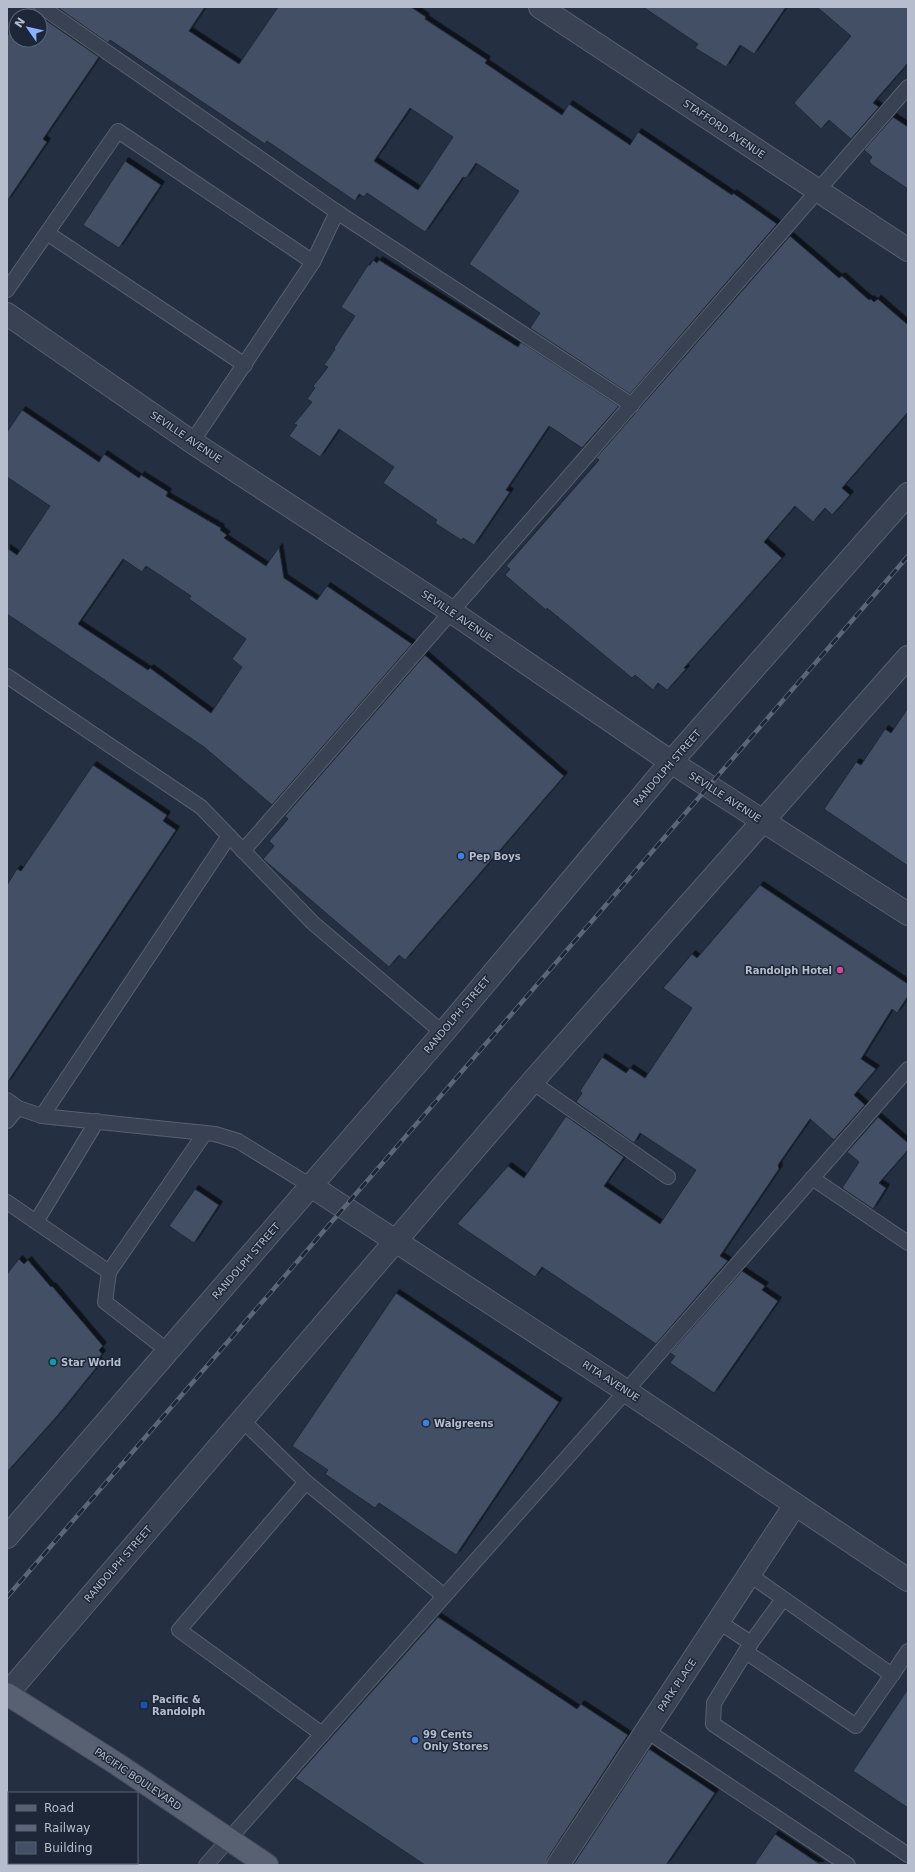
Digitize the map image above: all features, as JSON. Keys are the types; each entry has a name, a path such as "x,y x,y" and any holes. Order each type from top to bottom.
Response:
{"main road":[{"name":"PACIFIC BOULEVARD","path":"7,1694 117,1764 267,1865"}],"street":[{"name":"STAFFORD AVENUE","path":"540,7 908,250"},
{"name":"SEVILLE AVENUE","path":"7,314 192,442 452,612 670,762 908,914"},
{"name":"RANDOLPH STREET","path":"7,1537 443,1033 670,762 908,494"},
{"name":"RANDOLPH STREET","path":"7,1694 532,1082 908,657"},
{"name":"RITA AVENUE","path":"312,1186 626,1391 908,1580"},
{"name":"PARK PLACE","path":"558,1865 795,1505"}],"lane":[{"path":"42,7 337,212 632,405"},
{"path":"243,851 908,87"},
{"path":"7,290 118,131 313,262"},
{"path":"192,442 313,262 337,212"},
{"path":"47,233 245,365"},
{"path":"7,676 201,807 313,923 443,1033"},
{"path":"42,1116 229,836"},
{"path":"206,1865 626,1391 908,1069"},
{"path":"532,1082 668,1177"},
{"path":"7,1122 13,1104 42,1116 205,1133 238,1141 312,1186"},
{"path":"36,1222 97,1121"},
{"path":"168,1351 105,1302 109,1272 205,1133"},
{"path":"812,1178 908,1243"},
{"path":"7,1202 109,1272"},
{"path":"242,1420 306,1482 444,1596"},
{"path":"306,1482 179,1630 322,1734"},
{"path":"750,1575 892,1675"},
{"path":"783,1599 748,1648 714,1702 713,1724 908,1855"},
{"path":"719,1622 748,1648 856,1726 908,1651"},
{"path":"647,1731 848,1865"}],"building":[{"path":"57,7 205,7 189,31 239,64 278,7 411,7 426,17 425,19 487,60 485,63 562,115 569,104 630,145 638,132 732,195 733,193 777,224 630,394 530,328 540,313 469,264 519,191 476,163 466,178 463,177 425,232 367,193 364,197 359,194 355,201 267,141 265,144 110,40 108,43","holes":["410,108 453,137 418,190 374,161"]},
{"path":"643,7 786,7 754,54 740,45 726,67 695,48 698,44"},
{"path":"817,7 908,7 908,63 873,103 879,107 851,139 829,120 821,129 794,103 851,36"},
{"path":"48,22 99,57 43,139 47,142 7,201 8,35 8,48 48,48"},
{"path":"893,117 908,127 908,189 872,165 869,161 872,157 864,150"},
{"path":"125,161 161,185 119,248 83,225"},
{"path":"790,236 839,278 842,276 869,300 871,299 874,302 878,299 908,325 908,412 842,488 850,495 832,515 825,508 813,522 795,506 764,542 782,558 684,668 686,669 667,690 658,683 653,690 635,675 632,678 547,608 546,610 505,575 510,569 506,566 599,460 596,458"},
{"path":"373,260 377,263 379,260 518,347 521,342 619,406 582,448 549,426 506,490 510,492 474,545 463,538 461,540 435,523 437,520 383,483 394,467 339,429 320,457 289,436 297,425 294,424 312,402 307,399 315,388 313,386 328,367 324,365 355,316 341,307 368,265 370,265"},
{"path":"22,410 99,462 104,454 139,478 141,475 168,492 166,496 221,528 220,530 227,535 224,538 266,566 279,547 284,578 317,600 327,586 412,644 272,805 204,747 7,614 7,548 17,555 50,506 7,477 7,432","holes":["123,559 142,572 146,566 191,596 189,599 246,639 232,659 242,667 211,713 150,668 148,670 78,624"]},
{"path":"425,655 564,776 405,960 399,955 389,967 263,859 274,846 269,841 288,819 285,816"},
{"path":"908,708 908,866 824,809 856,762 861,765 885,729 891,733"},
{"path":"93,765 167,815 163,821 176,830 7,1083 7,885 17,869 21,871"},
{"path":"760,885 908,984 908,996 897,1013 892,1009 861,1059 876,1069 854,1095 865,1105 834,1140 810,1119 778,1165 779,1169 720,1256 728,1261 656,1344 542,1267 535,1277 457,1224 508,1166 524,1178 566,1116 624,1157 604,1186 660,1224 696,1170 640,1133 634,1143 576,1102 582,1093 580,1091 602,1057 626,1073 630,1068 645,1078 692,1008 663,988 692,954 697,958"},
{"path":"878,1117 908,1143 908,1150 879,1183 886,1188 873,1209 842,1188 859,1162 847,1152"},
{"path":"195,1189 219,1205 194,1243 169,1226"},
{"name":"Star World","path":"19,1259 24,1264 28,1260 103,1346 99,1350 102,1354 97,1360 100,1363 58,1415 7,1472 7,1274"},
{"path":"742,1271 765,1286 762,1290 778,1301 714,1393 670,1363 675,1356 670,1353"},
{"name":"Walgreens","path":"396,1293 559,1402 456,1555 379,1503 375,1508 325,1474 328,1470 292,1446"},
{"name":"99 Cents Only Stores","path":"438,1617 577,1709 581,1704 628,1735 548,1858 546,1865 425,1865 295,1778"},
{"path":"908,1689 908,1808 853,1771"},
{"path":"649,1749 715,1793 666,1865 573,1865"},
{"path":"775,1834 821,1865 754,1865"}],"railway":[{"path":"7,1597 908,556"}],"place":[{"name":"Pep Boys","path":"461,856"},
{"name":"Randolph Hotel","path":"840,970"},
{"name":"Star World","path":"53,1362"},
{"name":"Walgreens","path":"426,1423"},
{"name":"Pacific & Randolph","path":"144,1705"},
{"name":"99 Cents Only Stores","path":"415,1740"}]}
